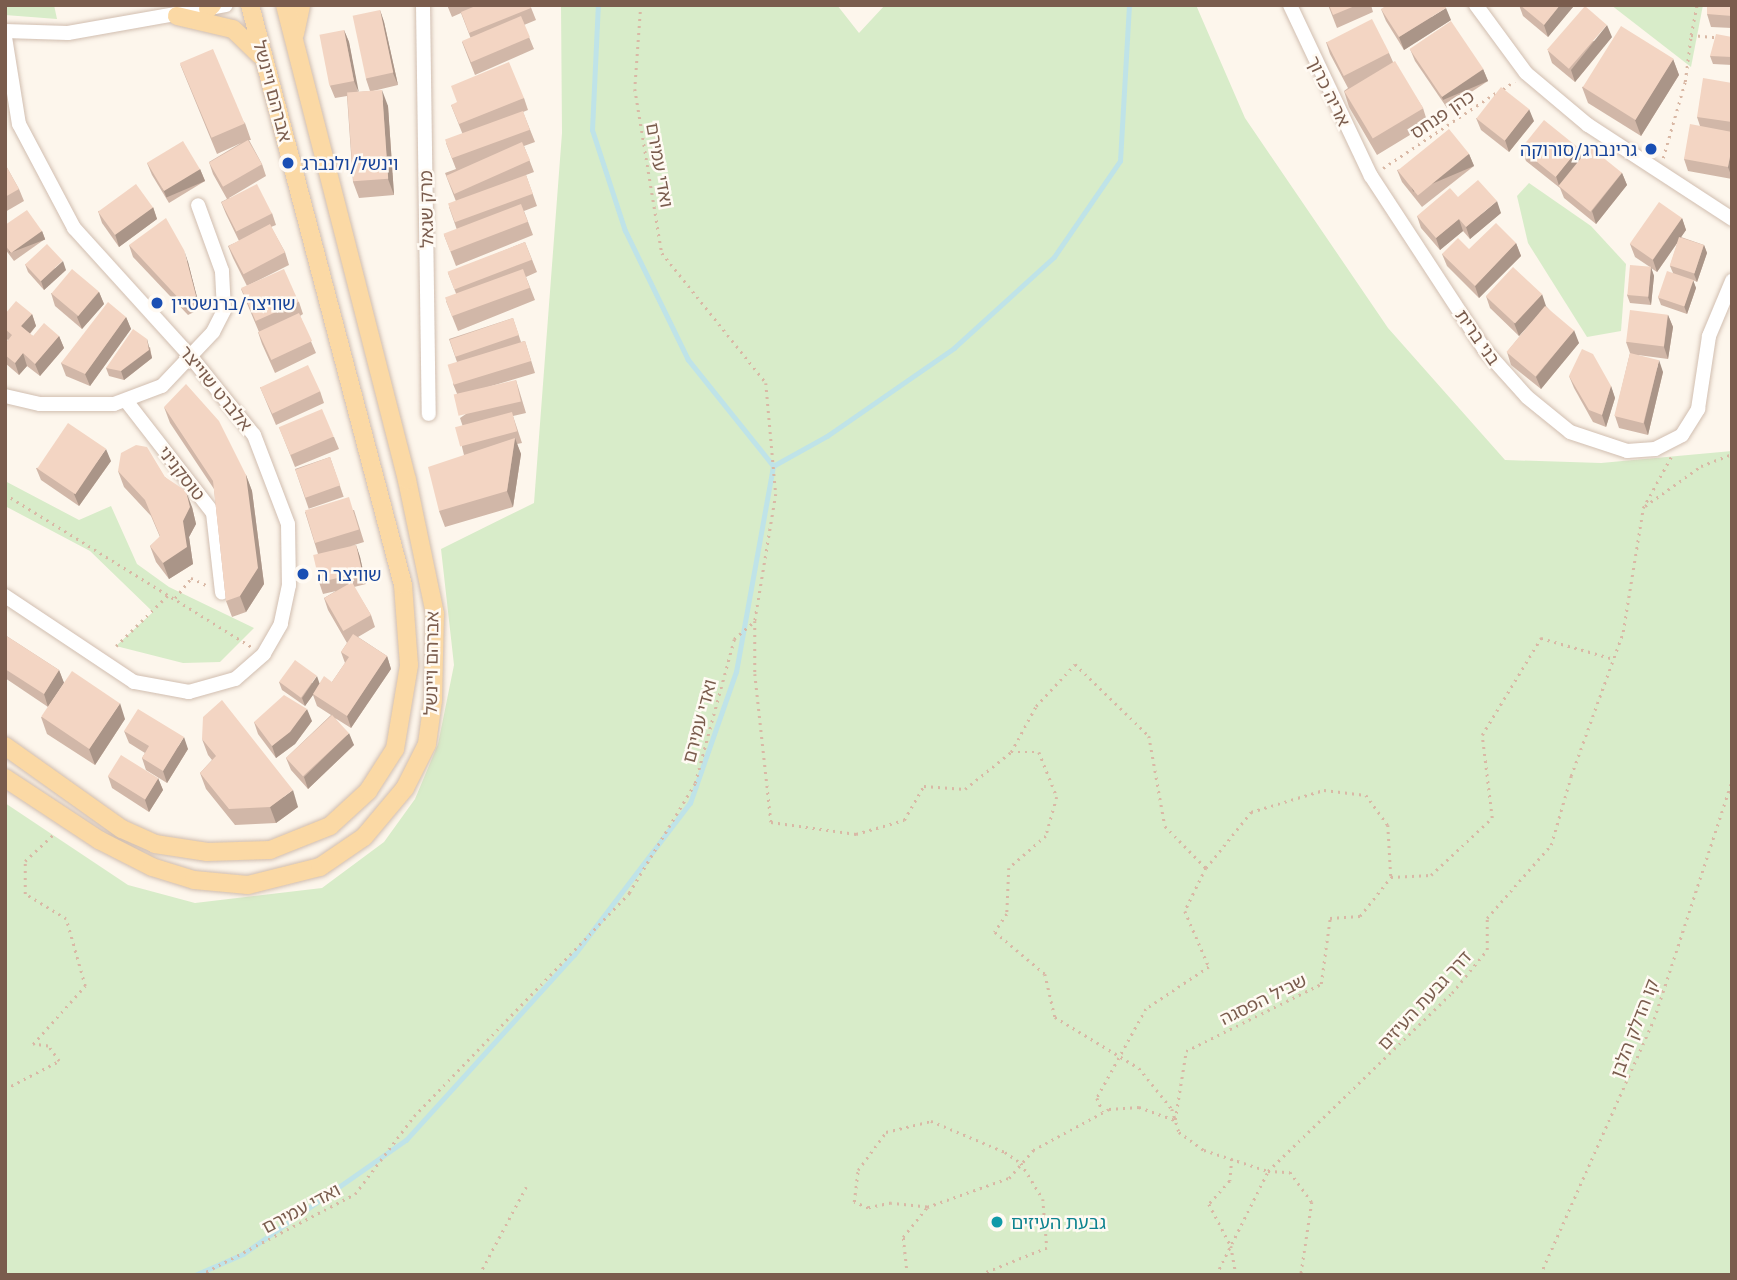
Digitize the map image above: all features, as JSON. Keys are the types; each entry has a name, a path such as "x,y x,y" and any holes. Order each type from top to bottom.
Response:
{"main road":[{"name":"אברהם ויינשל","path":"5,746 122,829 155,844 207,852 270,850 330,826 368,791 395,749 409,665 402,584 250,5"},
{"name":"אברהם ויינשל","path":"5,778 75,825 152,867 194,880 248,885 320,867 364,837 405,788 427,744 433,700 435,614 407,481 285,5"},
{"path":"295,41 301,5"},
{"path":"177,16 233,29 265,64"}],"street":[{"name":"מרק שגאל","path":"423,5 429,414"},
{"name":"אריה כרוך","path":"1290,5 1371,176"},
{"path":"1476,5 1526,73 1588,125 1659,174 1731,217"},
{"path":"5,31 68,33 177,16 215,6"},
{"name":"אלברט שוייצר","path":"5,37 19,124 74,228 191,357 254,435 288,524 289,585 281,624 264,654 235,679 189,692 134,682 5,596"},
{"name":"בני ברית","path":"1371,176 1484,349 1515,385 1570,432 1627,451 1655,449 1682,435"},
{"path":"5,396 40,404 127,402 162,386 213,332 224,310 222,271 198,205"},
{"path":"1682,435 1698,410 1709,336 1732,281"},
{"name":"טוסקניני","path":"127,402 214,513 222,592"}],"path":[{"name":"ואדי עמירם","path":"200,1275 355,1194 414,1116 629,893 695,783 734,639 755,621 776,494 766,383 663,253 635,89 640,5"},
{"path":"1659,174 1685,82 1697,5"},
{"path":"1691,36 1729,38"},
{"name":"כהן פנחס","path":"1371,176 1526,73"},
{"name":"דרך גבעת העיזים","path":"1216,1275 1268,1171 1432,1013 1487,950 1487,918 1551,845 1571,776 1623,632 1643,508 1682,435"},
{"path":"1643,508 1701,466 1732,454"},
{"path":"5,494 264,654"},
{"path":"175,598 191,578 222,592"},
{"path":"116,646 169,594"},
{"path":"755,621 758,713 771,822 856,834 904,820 924,786 965,789 1011,752 1036,706 1075,664 1149,736 1165,826 1206,868"},
{"path":"1103,1112 1097,1098 1146,1009 1209,967 1185,911 1206,868 1251,812 1324,790 1366,795 1388,825 1391,877 1431,875 1492,818 1482,736 1541,638 1614,659"},
{"path":"1011,752 1039,752 1057,797 1046,836 1009,868 1007,914 995,932 1045,974 1055,1017 1139,1068 1172,1109 1179,1132 1205,1150 1268,1171 1290,1171 1312,1202 1301,1275"},
{"name":"קו הדלק הלבן","path":"1540,1275 1654,1019 1732,781"},
{"path":"5,1089 59,1061 48,1046 33,1044 85,986 66,919 25,894 25,861 50,834 75,825"},
{"name":"שביל הפסגה","path":"1175,1121 1186,1051 1321,984 1330,918 1360,916 1391,877"},
{"path":"980,1275 1047,1248 1043,1199 1021,1163 1005,1152 931,1121 886,1132 858,1170 854,1202 868,1208 891,1203 927,1207 1009,1178 1021,1163 1033,1150 1103,1112 1139,1108 1175,1121"},
{"path":"1232,1159 1230,1181 1209,1204 1231,1247 1236,1275"},
{"path":"479,1275 526,1187"},
{"path":"907,1275 903,1237 927,1207"}],"green space":[{"path":"5,5 54,5 57,19 5,15"},
{"path":"561,5 837,5 859,33 885,5 1196,5 1245,118 1388,328 1505,460 1601,463 1732,451 1732,1275 5,1275 5,803 128,885 195,903 322,888 384,842 415,799 438,744 454,665 441,549 534,503 562,133"},
{"path":"1611,5 1703,5 1691,67"},
{"path":"1529,183 1591,226 1626,264 1621,331 1587,337 1528,243 1517,196"},
{"path":"5,481 79,520 111,506 137,564 169,587 254,628 220,662 183,663 116,646 153,612 90,551 5,506"}],"building":[{"path":"478,5 530,5 531,8 469,33 461,12"},
{"path":"1329,5 1357,5 1333,15"},
{"path":"1387,5 1445,5 1446,8 1399,37 1381,9"},
{"path":"1520,5 1560,5 1544,25"},
{"path":"1707,5 1732,5 1732,16 1707,14"},
{"path":"1585,6 1607,25 1569,69 1547,50"},
{"path":"380,10 393,73 366,78 353,16"},
{"path":"521,16 530,37 471,62 462,41"},
{"path":"1372,19 1389,53 1344,76 1327,42"},
{"path":"1451,21 1483,69 1442,97 1410,49"},
{"path":"1621,26 1674,59 1635,120 1583,87"},
{"path":"344,30 354,81 329,86 319,35"},
{"path":"1716,34 1732,37 1732,57 1710,56"},
{"path":"213,49 245,124 212,138 180,63"},
{"path":"1395,61 1423,108 1373,139 1344,91"},
{"path":"509,62 524,98 459,124 451,105 457,102 451,86"},
{"path":"1703,78 1732,83 1732,122 1697,117"},
{"path":"1501,87 1529,109 1505,141 1476,119"},
{"path":"382,90 388,179 353,181 347,92"},
{"path":"523,111 530,130 452,158 445,139"},
{"path":"1544,120 1579,148 1556,177 1521,149"},
{"path":"1690,124 1732,132 1728,167 1684,159"},
{"path":"1449,129 1469,154 1418,195 1398,171"},
{"path":"248,140 262,164 223,187 209,162"},
{"path":"183,141 200,169 164,191 147,163"},
{"path":"522,142 530,160 454,194 446,176"},
{"path":"1590,147 1622,173 1590,212 1559,186"},
{"path":"5,164 19,189 5,197"},
{"path":"526,175 533,194 455,222 448,203"},
{"path":"1478,180 1497,201 1466,227 1459,219 1436,238 1417,216 1450,188 1458,197"},
{"path":"136,184 153,207 115,235 98,212"},
{"path":"257,184 272,213 236,232 221,202"},
{"path":"1659,202 1682,218 1653,260 1630,244"},
{"path":"521,204 528,222 450,251 444,234"},
{"path":"27,210 42,231 11,253 5,245 5,225"},
{"path":"166,218 184,250 196,296 183,303 129,245"},
{"path":"1496,223 1516,243 1475,286 1442,254 1458,238 1469,249"},
{"path":"270,224 285,252 244,274 229,246"},
{"path":"1679,237 1704,245 1694,274 1670,266"},
{"path":"525,242 532,260 454,289 448,272"},
{"path":"47,244 63,261 41,281 25,264"},
{"path":"1630,265 1651,267 1648,297 1627,295"},
{"path":"1513,267 1542,294 1515,324 1486,296"},
{"path":"72,269 99,291 78,316 51,294"},
{"path":"284,269 299,302 256,321 241,288"},
{"path":"523,269 530,288 452,316 445,297"},
{"path":"1667,271 1693,280 1684,307 1658,297"},
{"path":"16,301 32,314 21,326 33,336 44,323 59,336 35,364 23,353 15,363 5,355 5,344 12,335 5,329 5,314"},
{"path":"108,302 126,317 85,374 61,363"},
{"path":"1545,306 1574,330 1536,376 1506,352"},
{"path":"1630,310 1668,315 1664,346 1626,342"},
{"path":"299,313 312,341 271,360 258,332"},
{"path":"513,318 519,335 456,357 450,340"},
{"path":"133,329 147,339 149,350 121,371 106,368"},
{"path":"525,341 531,361 454,385 448,365"},
{"path":"1582,349 1593,354 1611,386 1602,415 1589,410 1569,376"},
{"path":"1630,353 1659,360 1643,423 1614,416"},
{"path":"308,365 320,391 272,414 260,387"},
{"path":"516,380 521,401 459,416 454,394"},
{"path":"186,384 219,421 246,475 258,568 240,596 226,601 213,481 164,407"},
{"path":"322,409 334,437 290,455 279,427"},
{"path":"512,412 517,431 460,447 455,427"},
{"path":"68,423 106,449 75,494 37,469"},
{"path":"515,438 507,491 439,511 428,467"},
{"path":"136,445 147,447 165,477 186,491 190,507 183,521 187,547 163,563 150,546 160,536 145,500 118,471 121,453"},
{"path":"330,457 340,485 305,498 295,470"},
{"path":"349,497 359,530 315,543 305,510"},
{"path":"356,545 362,572 319,582 313,555"},
{"path":"352,582 371,615 343,631 324,598"},
{"path":"353,634 387,656 347,716 313,694 324,676 332,682 349,657 341,652"},
{"path":"5,635 59,670 44,694 5,669"},
{"path":"295,660 317,676 301,698 279,682"},
{"path":"72,671 120,703 89,749 41,717"},
{"path":"284,695 307,709 290,732 272,746 254,722"},
{"path":"222,700 293,790 270,807 229,809 200,773 216,756 202,739 203,717"},
{"path":"138,709 184,737 163,771 142,758 149,746 124,731"},
{"path":"332,715 349,733 303,776 286,758"},
{"path":"121,755 158,778 145,800 108,776"}],"waterway":[{"path":"195,1275 243,1254 406,1140 574,955 690,803 736,672 773,466 688,360 625,231 592,130 598,5"},
{"path":"773,466 827,436 954,348 1054,257 1120,161 1129,5"}],"place":[{"name":"גרינברג/סורוקה","path":"1651,149"},
{"name":"וינשל/ולנברג","path":"288,163"},
{"name":"שוויצר/ברנשטיין","path":"157,303"},
{"name":"שוויצר ה","path":"303,574"},
{"name":"גבעת העיזים","path":"997,1222"}]}
